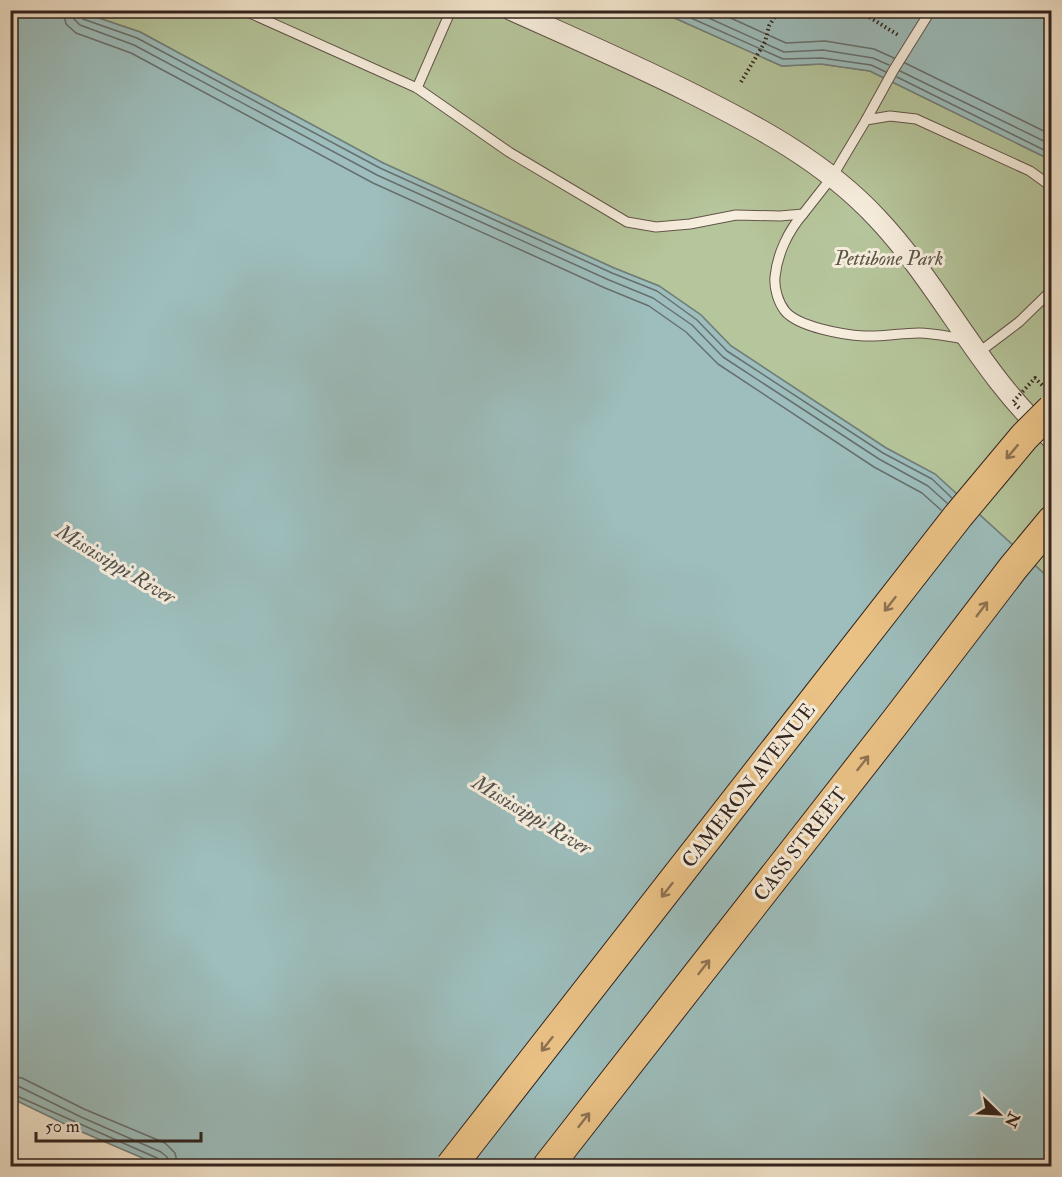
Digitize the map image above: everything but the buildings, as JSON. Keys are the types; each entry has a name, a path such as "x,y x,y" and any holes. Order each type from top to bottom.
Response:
{"main road":[{"name":"CAMERON AVENUE","path":"451,1167 958,516 1024,437 1052,409"},
{"name":"CASS STREET","path":"548,1167 882,740 1013,568 1052,521"}],"street":[{"path":"511,10 653,74 719,107 780,140 832,177 876,217 915,262 1003,388 1052,440"}],"lane":[{"path":"243,10 417,88 509,152 627,222 656,227 690,224 736,215 803,214"},
{"path":"417,88 451,10"},
{"path":"931,10 832,177 793,225 776,266 774,285 779,301 786,313 805,323 847,334 864,336 921,333 973,346 1019,322 1052,290"},
{"path":"866,120 890,116 916,119 1030,171 1052,187"}],"path":[{"path":"741,81 765,42 769,26 779,10"},
{"path":"858,10 898,35"}],"green space":[{"name":"Pettibone Park","path":"78,11 659,11 782,66 821,64 870,71 1051,160 1051,580 935,474 886,448 731,346 701,315 659,286 614,268 383,163 140,32"}],"water":[{"name":"Mississippi River","path":"10,11 78,11 140,32 383,163 614,268 659,286 701,315 731,346 886,448 935,474 1051,580 1051,1166 161,1166 75,1129 11,1098"},
{"path":"659,11 1051,11 1051,160 870,71 821,64 782,66"}]}
